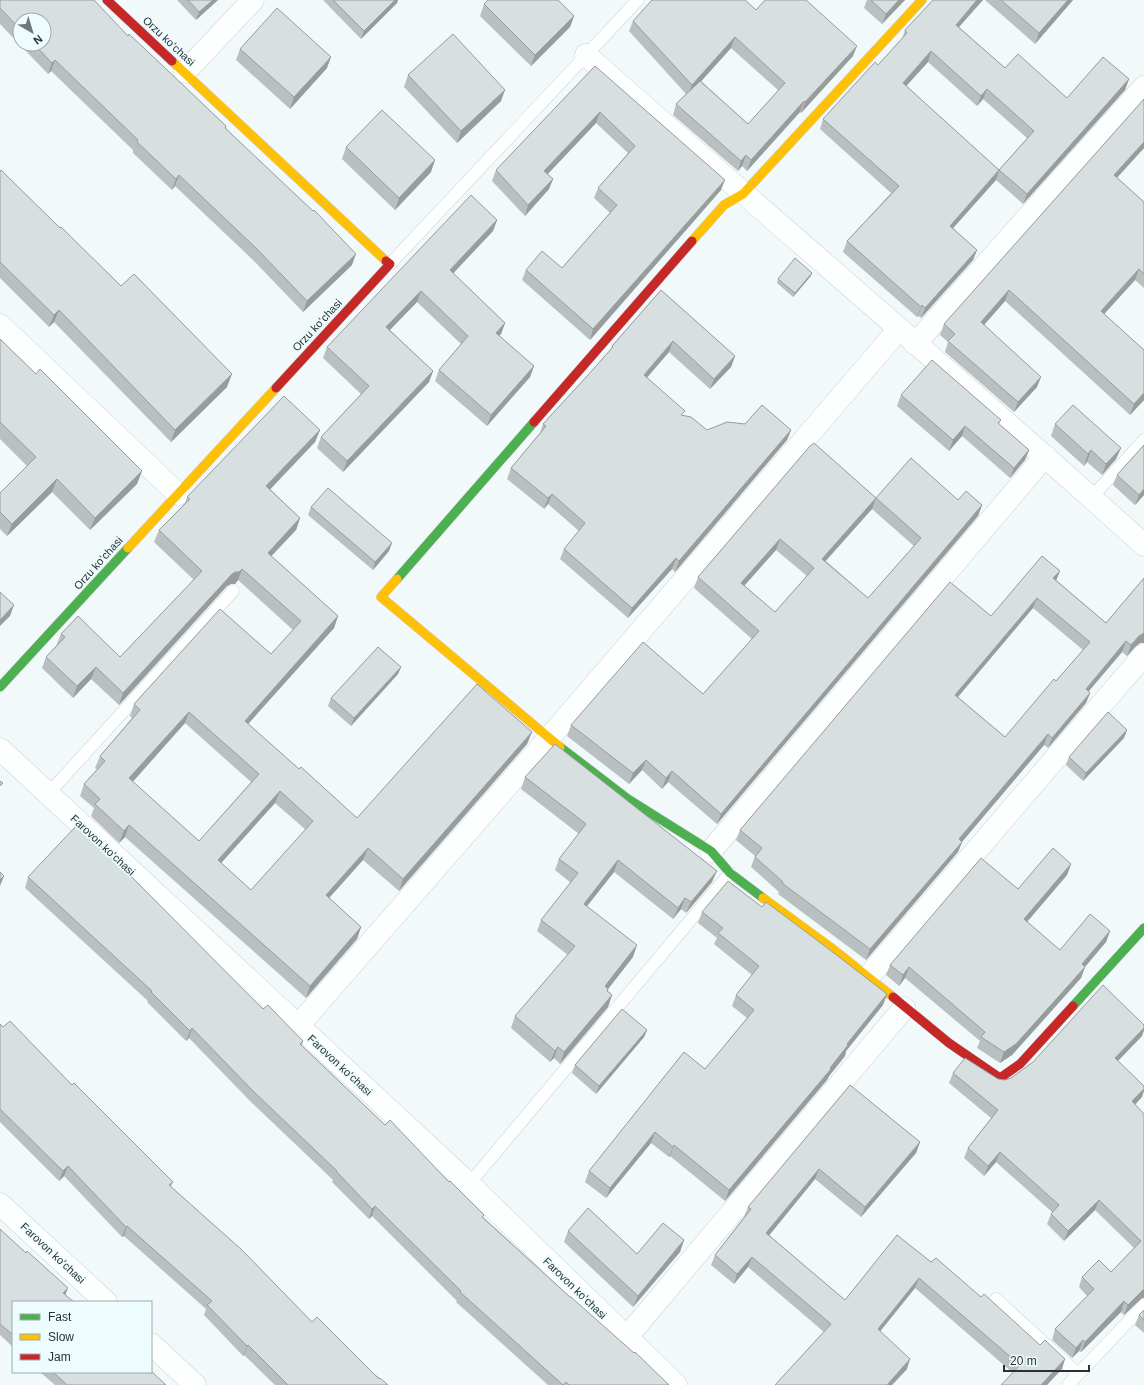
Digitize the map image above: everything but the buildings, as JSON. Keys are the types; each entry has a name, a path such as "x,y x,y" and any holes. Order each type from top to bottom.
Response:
{"street":[{"name":"Orzu koʻchasi","path":"0,687 390,264 107,0"},
{"path":"185,72 252,0"},
{"path":"922,0 743,194 724,205 381,596 549,738 628,799 711,852 730,873 868,977 904,1008 985,1069 1000,1078 1020,1064 1144,928"},
{"path":"586,55 743,194 1045,456 1144,545"},
{"path":"915,344 1144,87"},
{"path":"0,325 178,494"},
{"path":"298,1026 549,738 899,329"},
{"path":"711,852 1045,456"},
{"path":"868,977 1144,656"},
{"name":"Farovon koʻchasi","path":"0,749 468,1184 676,1385"},
{"path":"626,1338 904,1008"},
{"name":"Farovon koʻchasi","path":"0,1204 105,1301"},
{"path":"152,1345 195,1385"}],"lane":[{"path":"390,264 638,0"},
{"path":"1091,498 1144,440"},
{"path":"48,794 233,591"},
{"path":"468,1184 730,873"},
{"path":"996,1299 1078,1374"},
{"path":"1068,1385 1144,1305"}],"traffic: fast":[{"path":"397,579 534,422"},
{"path":"0,687 128,548"},
{"path":"560,747 628,799 711,851 730,873 763,898"},
{"path":"1073,1006 1144,928"}],"traffic: slow":[{"path":"692,241 724,205 743,194 922,0"},
{"path":"172,61 386,261"},
{"path":"128,548 276,388"},
{"path":"397,579 381,597 560,747"},
{"path":"763,898 834,950 893,997"}],"traffic: jam":[{"path":"107,0 172,61"},
{"path":"534,422 692,241"},
{"path":"276,388 390,264 386,261"},
{"path":"893,997 949,1043 1000,1078 1020,1064 1073,1006"}]}
